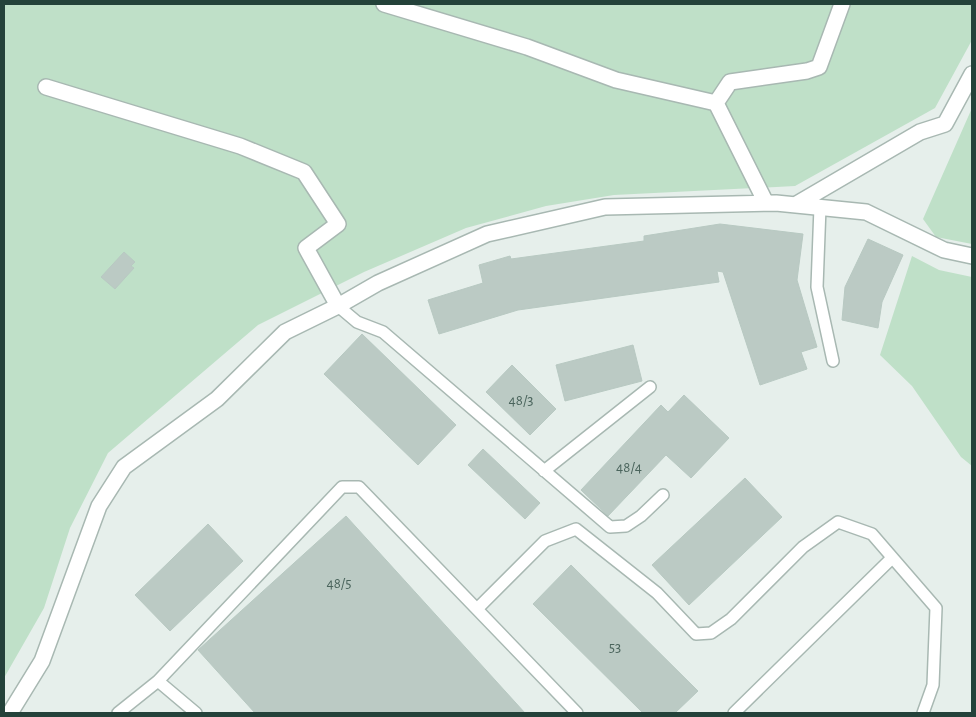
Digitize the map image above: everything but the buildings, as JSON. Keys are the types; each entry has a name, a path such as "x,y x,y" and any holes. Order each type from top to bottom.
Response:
{"street":[{"path":"384,4 527,47 616,80 716,103"},
{"path":"716,103 730,82 807,71 819,67 842,4"},
{"path":"795,205 920,132 946,124 972,74"},
{"path":"46,87 240,146 304,172 338,224 306,248 338,306"},
{"path":"716,103 766,203"},
{"path":"10,713 42,661 99,506 124,467 217,399 285,332 338,306 378,283 488,234 606,207 766,203 866,212 944,250 972,256"}],"lane":[{"path":"820,207 817,288 833,361"},
{"path":"338,306 357,322 384,332 610,527 626,526 641,516 663,495"},
{"path":"544,470 650,388"},
{"path":"118,713 158,681 342,487 359,487 577,713"},
{"path":"477,609 545,541 576,529 656,593 696,634 711,633 731,619 803,547 838,522 872,534 936,608 933,685 923,713"},
{"path":"734,713 891,559"},
{"path":"158,681 196,713"}],"green space":[{"path":"4,4 972,4 972,40 935,108 795,186 614,195 546,206 466,228 364,272 258,325 108,453 70,528 44,608 4,678"},
{"path":"972,108 972,244 936,237 923,219"},
{"path":"912,256 939,270 972,277 972,466 961,457 912,386 880,355"}]}
